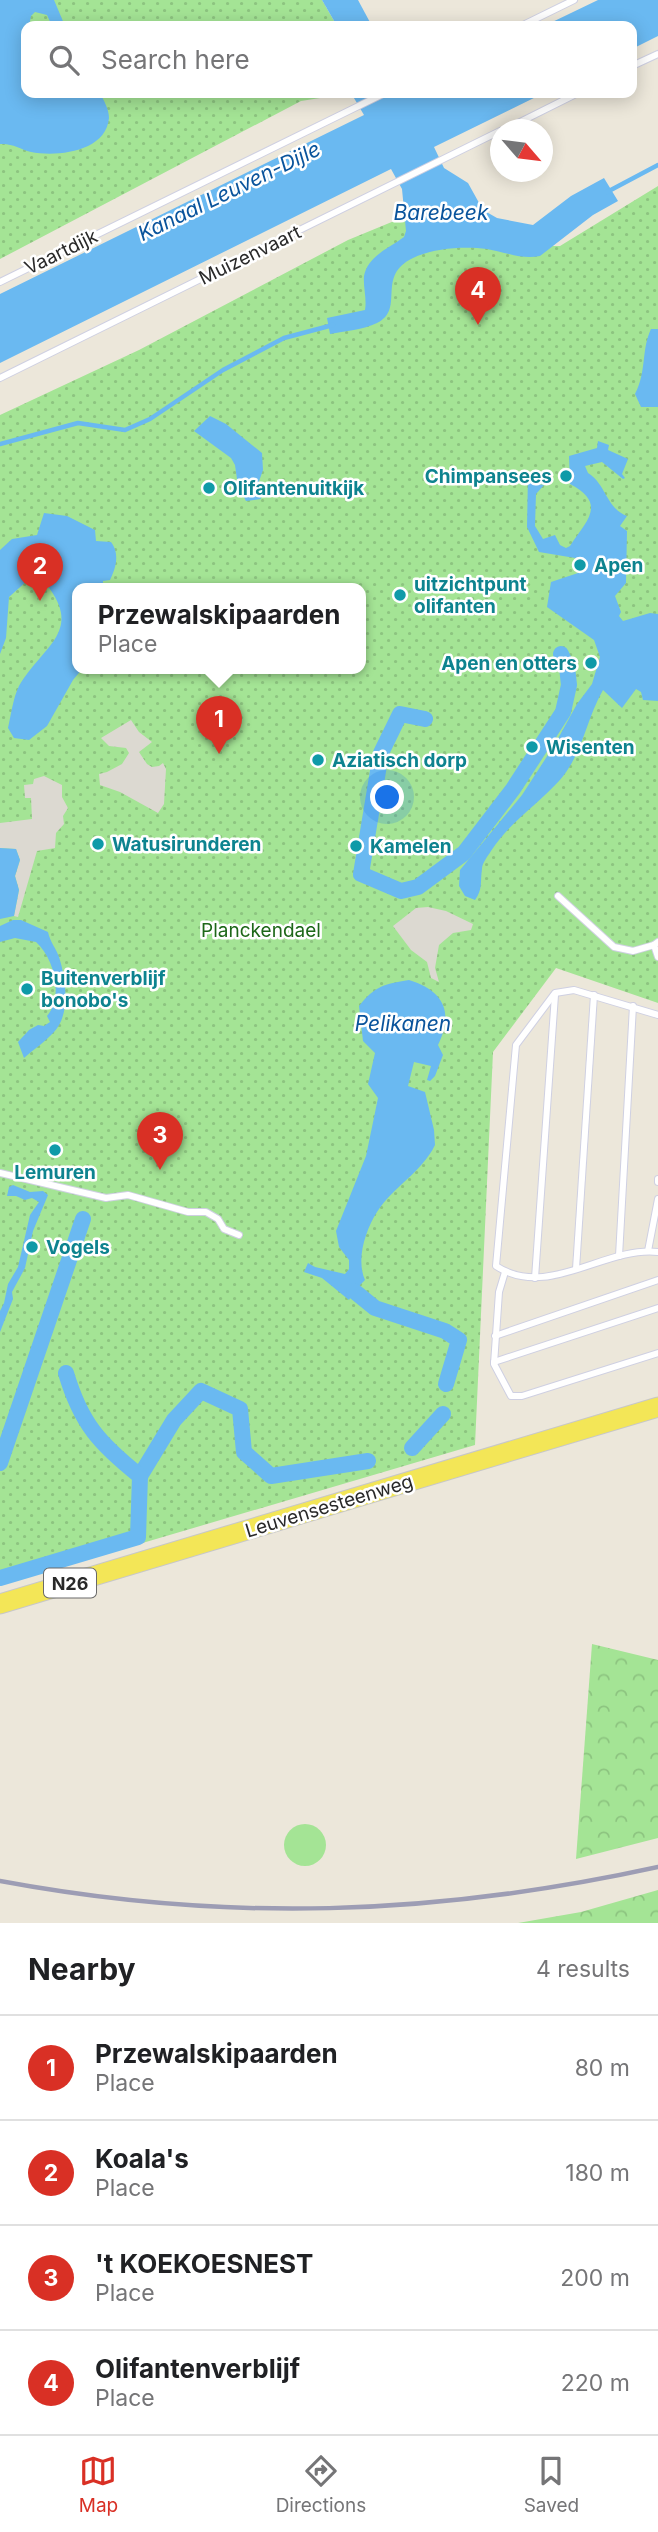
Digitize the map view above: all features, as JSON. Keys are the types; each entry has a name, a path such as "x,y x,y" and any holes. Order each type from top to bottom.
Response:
{"main road":[{"name":"Leuvensesteenweg","path":"0,1604 658,1407"}],"lane":[{"path":"531,21 574,0"},
{"path":"637,64 658,54"},
{"name":"Vaartdijk","path":"0,282 375,98"},
{"name":"Muizenvaart","path":"525,119 569,98"},
{"name":"Muizenvaart","path":"0,379 490,136"},
{"path":"558,896 614,947 633,951 656,943 658,957"},
{"path":"658,1015 574,990 555,993 516,1045 496,1266 505,1272 545,1278 619,1256 658,1252"},
{"path":"535,1278 555,993"},
{"path":"576,1269 594,995"},
{"path":"619,1256 633,1006"},
{"path":"0,1173 106,1198 128,1195 151,1199 188,1212 206,1212 218,1219 224,1229 239,1235"},
{"path":"648,1251 658,1199"},
{"path":"505,1272 499,1292 494,1362 503,1386 511,1396 522,1396 658,1353"},
{"path":"495,1336 658,1280"},
{"path":"494,1362 658,1308"}],"green space":[{"path":"0,0 322,0 334,21 21,21 21,98 320,98 301,101 0,259"},
{"name":"Planckendael","path":"658,186 658,1003 556,968 493,1052 475,1445 0,1585 0,415 139,350 348,240 399,219 448,224 488,246 560,246"},
{"path":"592,1644 658,1660 658,1838 576,1859"},
{"path":"305,1824 320,1830 326,1845 320,1860 305,1866 290,1860 284,1845 290,1830"},
{"path":"658,1890 658,1923 518,1923 581,1912"}],"shaded area":[{"path":"131,720 139,732 152,742 139,752 147,764 152,767 163,763 166,769 164,804 158,813 120,792 100,785 99,774 122,764 129,753 126,748 109,746 101,738"},
{"path":"44,776 62,785 62,797 68,808 63,816 64,824 56,833 55,848 37,851 18,917 14,916 19,890 15,876 20,860 16,849 0,848 0,823 32,819 31,798 25,798 24,785 33,784 34,779"},
{"path":"428,907 446,911 473,924 471,930 453,933 439,945 435,968 439,982 431,978 427,962 411,950 393,926 416,908"}],"water":[{"path":"0,0 54,0 63,21 50,21 47,15 35,12 30,21 21,21 21,98 102,98 109,118 106,129 90,145 79,150 54,154 31,152 0,144"},
{"path":"322,0 358,0 369,21 334,21"},
{"path":"598,0 658,0 658,36 637,46 637,21 554,21"},
{"name":"Kanaal Leuven-Dijle","path":"354,98 534,98 434,147 444,168 468,183 483,210 497,218 533,225 571,196 604,178 618,201 593,215 540,256 520,256 469,248 440,250 413,258 395,274 390,309 385,317 366,327 330,334 327,318 365,310 366,269 380,253 404,237 406,231 402,189 391,169 0,363 0,294 364,115"},
{"path":"651,329 658,329 658,407 641,407 635,394"},
{"path":"210,416 226,424 262,453 263,470 258,484 261,499 246,501 238,486 235,465 231,458 194,431"},
{"path":"598,441 609,445 608,450 628,459 622,474 625,478 623,479 602,462 585,466 610,502 627,516 620,526 627,531 626,583 615,596 621,612 619,616 623,621 650,613 658,614 658,701 643,700 641,692 636,689 622,708 603,690 567,771 506,832 485,860 480,889 475,900 465,896 459,886 460,870 522,795 592,684 600,657 594,640 547,607 551,582 584,571 581,559 539,552 527,527 528,475 538,476 538,484 544,485 536,494 535,526 543,539 555,535 560,545 566,548 587,521 591,506 582,491 570,484 569,456 597,448"},
{"path":"44,513 67,516 95,530 96,541 111,542 116,561 110,580 103,583 72,583 72,674 78,674 47,726 29,740 14,738 8,728 14,701 19,686 56,636 61,625 61,612 55,597 43,580 28,580 9,597 6,638 0,654 0,550 12,539 37,535"},
{"path":"0,848 16,849 20,860 15,876 19,890 14,916 0,919"},
{"path":"13,920 21,920 48,932 59,957 65,986 65,1006 59,1025 51,1036 24,1058 18,1042 29,1030 50,1022 47,1016 52,1008 56,988 52,967 36,942 15,938 0,942 0,926"},
{"name":"Pelikanen","path":"409,980 431,990 443,1004 445,1013 443,1033 438,1045 443,1055 435,1076 430,1081 427,1080 431,1066 414,1062 408,1086 425,1092 435,1145 423,1163 377,1212 366,1237 362,1255 365,1280 349,1300 322,1278 304,1272 308,1263 345,1274 349,1269 349,1260 339,1247 336,1231 366,1156 378,1098 368,1084 375,1053 363,1041 359,1006 381,987"},
{"path":"13,1185 30,1192 43,1191 48,1195 33,1231 25,1268 12,1292 13,1299 0,1332 0,1311 8,1284 18,1267 30,1215 39,1202 32,1198 25,1200 7,1196 9,1187"}],"waterway":[{"name":"Barebeek","path":"607,192 658,165"},
{"path":"0,444 78,423 125,430 150,419 223,370 284,338 333,325"},
{"path":"425,719 400,714 381,753 361,874 401,891 418,887 464,853 513,789 563,712 569,685 567,667 561,654"},
{"path":"0,1463 83,1219"},
{"path":"354,1291 375,1308 445,1331 459,1340 446,1384"},
{"path":"0,1578 138,1537 140,1476 103,1443 85,1420 66,1373"},
{"path":"140,1476 174,1420 201,1391 240,1409 244,1452 271,1476 368,1461"},
{"path":"412,1448 443,1414"}],"railway":[{"path":"0,1881 166,1903 248,1908 329,1908 492,1896 658,1867"}],"place":[{"name":"Olifantenverblijf","path":"478,325"},
{"name":"Chimpansees","path":"566,476"},
{"name":"Olifantenuitkijk","path":"209,488"},
{"name":"Apen","path":"580,565"},
{"name":"uitzichtpunt olifanten","path":"400,595"},
{"name":"Koala's","path":"40,601"},
{"name":"Apen en otters","path":"591,663"},
{"name":"Wisenten","path":"532,747"},
{"name":"Przewalskipaarden","path":"219,754"},
{"name":"Aziatisch dorp","path":"318,760"},
{"name":"Watusirunderen","path":"98,844"},
{"name":"Kamelen","path":"356,846"},
{"name":"Buitenverblijf bonobo's","path":"27,989"},
{"name":"Lemuren","path":"55,1150"},
{"name":"'t KOEKOESNEST","path":"160,1170"},
{"name":"Vogels","path":"32,1247"}]}
